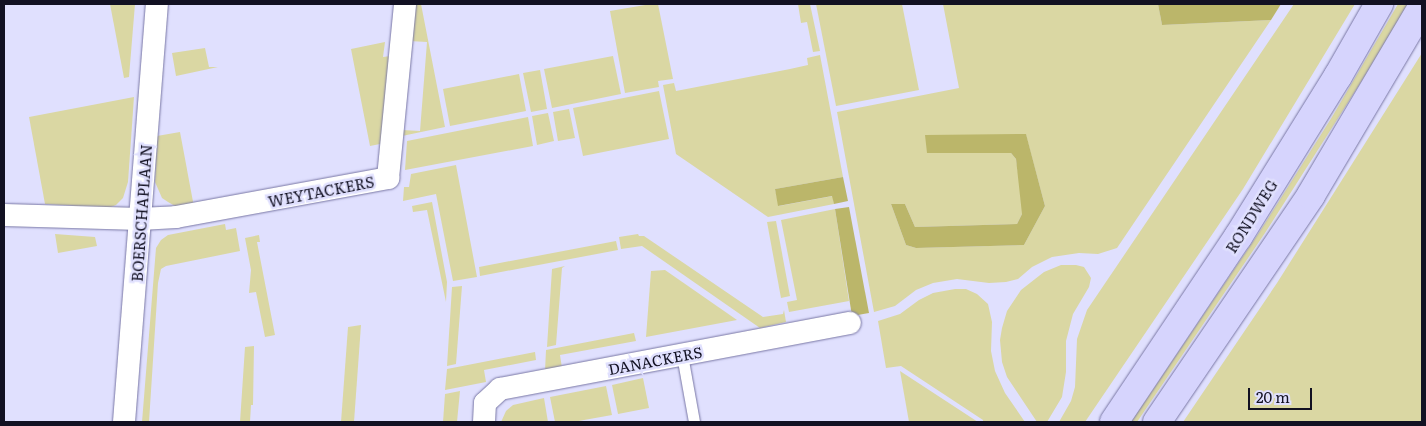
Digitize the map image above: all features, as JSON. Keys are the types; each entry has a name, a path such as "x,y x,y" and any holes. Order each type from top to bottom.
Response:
{"main road":[{"name":"RONDWEG","path":"1114,422 1238,237 1338,76 1379,4"},
{"path":"1159,420 1311,195 1422,7"}],"street":[{"name":"BOERSCHAPLAAN","path":"124,422 157,4"},
{"name":"WEYTACKERS","path":"140,219 176,217 388,178 405,4"},
{"path":"4,215 140,219"},
{"name":"DANACKERS","path":"484,422 485,403 500,389 850,323"}],"lane":[{"path":"682,355 694,422"}],"shaded area":[{"path":"110,4 135,4 129,77 124,78"},
{"path":"412,4 421,4 445,127 402,136 402,130 420,131 427,42 409,41"},
{"path":"658,4 673,79 658,81 659,87 625,93 610,11"},
{"path":"798,4 810,4 820,51 813,52 807,22 801,23"},
{"path":"816,4 902,4 919,90 836,106"},
{"path":"943,4 1158,4 1162,25 1271,20 1117,248 1098,254 1079,253 1052,257 1032,267 1018,279 1006,282 989,283 957,279 933,283 916,290 895,306 874,312 837,112 959,88","holes":["1026,135 1045,206 1024,245 916,248 906,245 891,204 905,204 915,227 1017,224 1022,214 1022,199 1016,159 1011,153 927,153"]},
{"path":"1158,4 1281,4 1271,20 1162,25"},
{"path":"1294,4 1355,4 1243,189 1085,422 1059,422 1071,401 1075,387 1077,339 1087,310"},
{"path":"1398,4 1408,4 1363,79 1265,233 1137,422 1131,422 1260,231 1332,117"},
{"path":"385,42 383,57 391,56 385,143 370,146 351,49"},
{"path":"205,48 209,67 218,67 176,76 172,53"},
{"path":"1422,53 1422,422 1183,422 1277,283"},
{"path":"820,55 843,177 775,189 779,206 833,196 834,204 768,217 676,154 663,85 674,83 676,91 808,65 807,58"},
{"path":"613,56 621,94 552,108 544,69"},
{"path":"540,70 547,109 531,112 523,73"},
{"path":"519,74 526,111 450,126 443,89"},
{"path":"659,91 669,139 583,156 573,108"},
{"path":"134,97 128,182 123,198 116,205 108,208 45,204 29,117"},
{"path":"569,109 575,138 558,141 553,112"},
{"path":"548,113 554,141 537,145 532,116"},
{"path":"528,117 533,146 405,170 407,141"},
{"path":"180,132 194,207 175,206 168,202 162,198 155,182 157,136"},
{"path":"1026,134 1045,206 1024,245 916,248 906,245 891,204 905,204 915,227 1017,224 1022,214 1016,159 1011,153 927,153 925,135"},
{"path":"456,165 477,277 453,281 436,194 403,201 404,187 409,187 411,174"},
{"path":"843,177 848,201 834,204 832,196 778,206 775,189"},
{"path":"432,202 447,282 446,302 427,210 413,212 412,206"},
{"path":"849,207 869,313 852,316 835,209"},
{"path":"835,209 849,301 789,312 787,302 797,300 781,220"},
{"path":"776,221 790,296 781,298 767,222"},
{"path":"225,224 226,230 236,228 240,251 166,266 161,269 158,283 149,422 142,422 156,248 161,240 168,235"},
{"path":"55,234 95,237 97,246 58,253"},
{"path":"638,234 639,236 644,236 763,317 783,314 784,310 786,322 760,328 642,246 621,249 619,237"},
{"path":"259,235 260,242 257,242 275,335 265,337 256,292 249,293 251,270 245,238"},
{"path":"616,241 618,250 480,276 479,267"},
{"path":"1061,265 1084,267 1091,278 1089,287 1073,314 1066,341 1066,372 1062,397 1047,422 1037,422 1007,377 1002,362 1000,340 1007,311 1021,290 1044,272"},
{"path":"565,266 562,268 556,345 547,347 552,269"},
{"path":"665,270 737,320 646,337 651,271"},
{"path":"462,286 456,364 447,366 452,287"},
{"path":"966,289 977,294 988,304 992,322 991,351 995,371 1005,393 1025,422 983,422 983,420 901,366 886,368 878,321 900,314 919,300 933,293"},
{"path":"361,325 354,422 341,422 348,327"},
{"path":"634,333 636,341 560,355 562,368 545,371 546,350"},
{"path":"254,346 253,405 251,405 250,422 240,422 245,347"},
{"path":"535,352 536,360 484,370 486,382 445,390 447,369"},
{"path":"900,371 978,422 909,422"},
{"path":"643,378 649,408 618,414 612,385"},
{"path":"606,386 612,415 573,422 555,422 550,397"},
{"path":"460,391 457,422 443,422 445,394"},
{"path":"544,398 548,422 501,422 506,411 513,405"}]}
